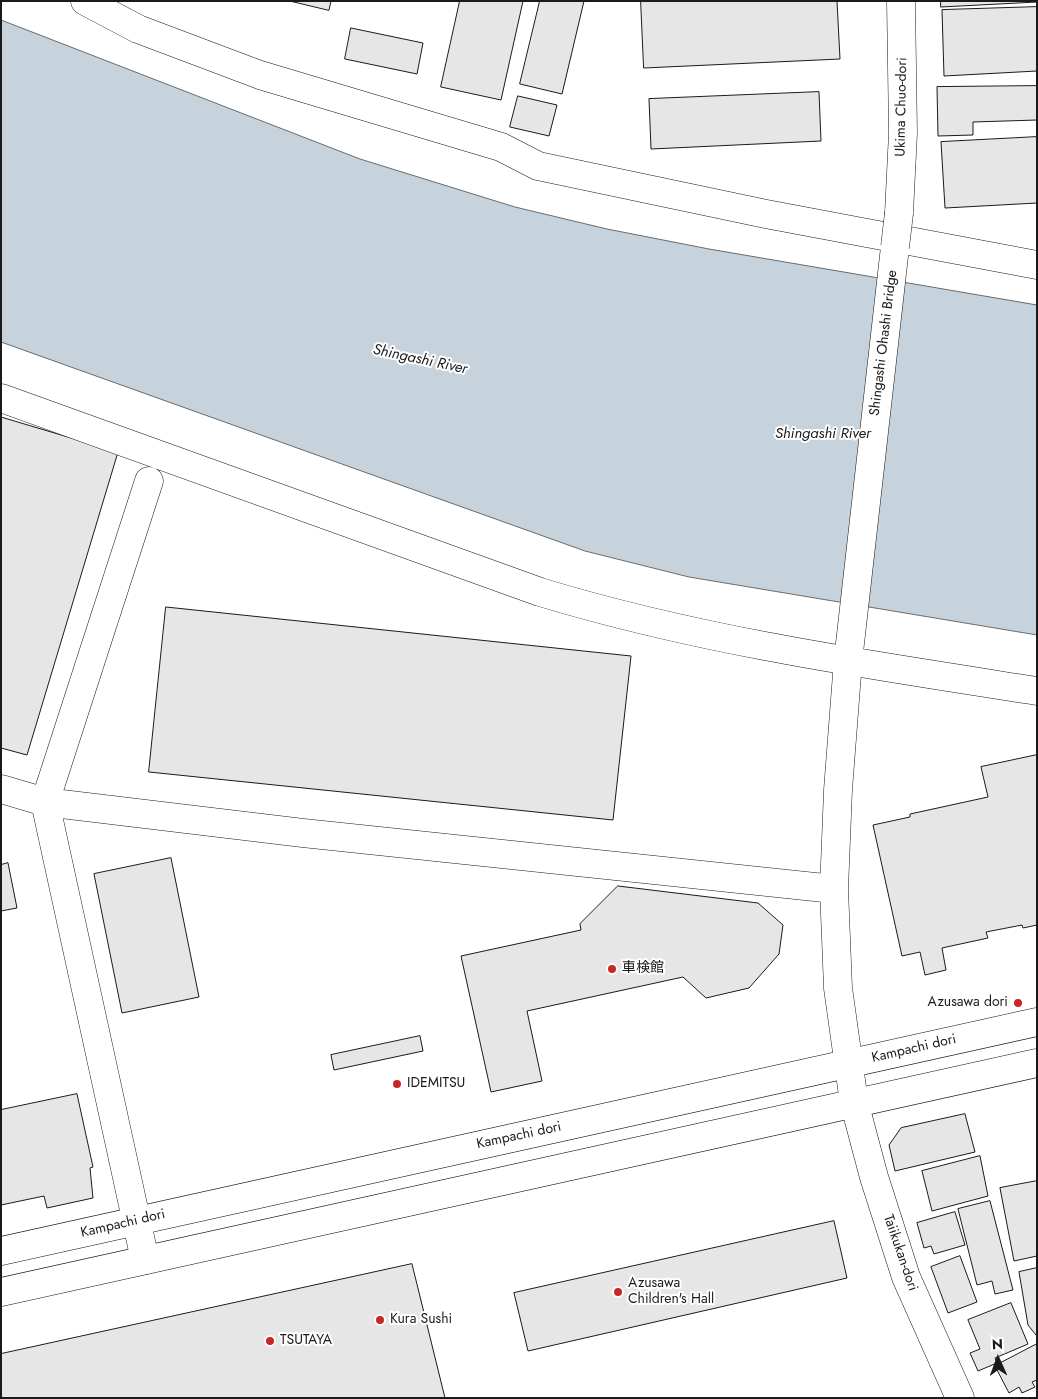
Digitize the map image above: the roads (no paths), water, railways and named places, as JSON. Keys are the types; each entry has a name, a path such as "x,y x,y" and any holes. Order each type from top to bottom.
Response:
{"street":[{"path":"85,1 138,29 260,75 501,147 538,166 766,214 1037,265"},
{"name":"Ukima Chuo-dori","path":"899,213 903,133 901,1"},
{"name":"Shingashi Ohashi Bridge","path":"834,889 838,790 848,656 899,213"},
{"path":"1,398 540,592 614,615 1037,691"},
{"path":"145,1260 45,802 148,481"},
{"path":"1,789 45,802 313,834 834,889"},
{"name":"Taiikukan-dori","path":"834,889 838,988 854,1102 874,1178 906,1276 960,1398"},
{"name":"Kampachi dori","path":"1,1251 1037,1022"},
{"path":"1,1292 325,1222 854,1102 1037,1064"}],"water":[{"name":"Shingashi River","path":"1,20 360,159 515,207 607,229 709,249 1037,305 1037,635 689,577 585,551 1,342"}],"place":[{"name":"車検館","path":"612,969"},
{"name":"Azusawa dori","path":"1018,1003"},
{"name":"IDEMITSU","path":"397,1084"},
{"name":"Azusawa Children's Hall","path":"618,1292"},
{"name":"Kura Sushi","path":"380,1320"},
{"name":"TSUTAYA","path":"270,1341"}]}
